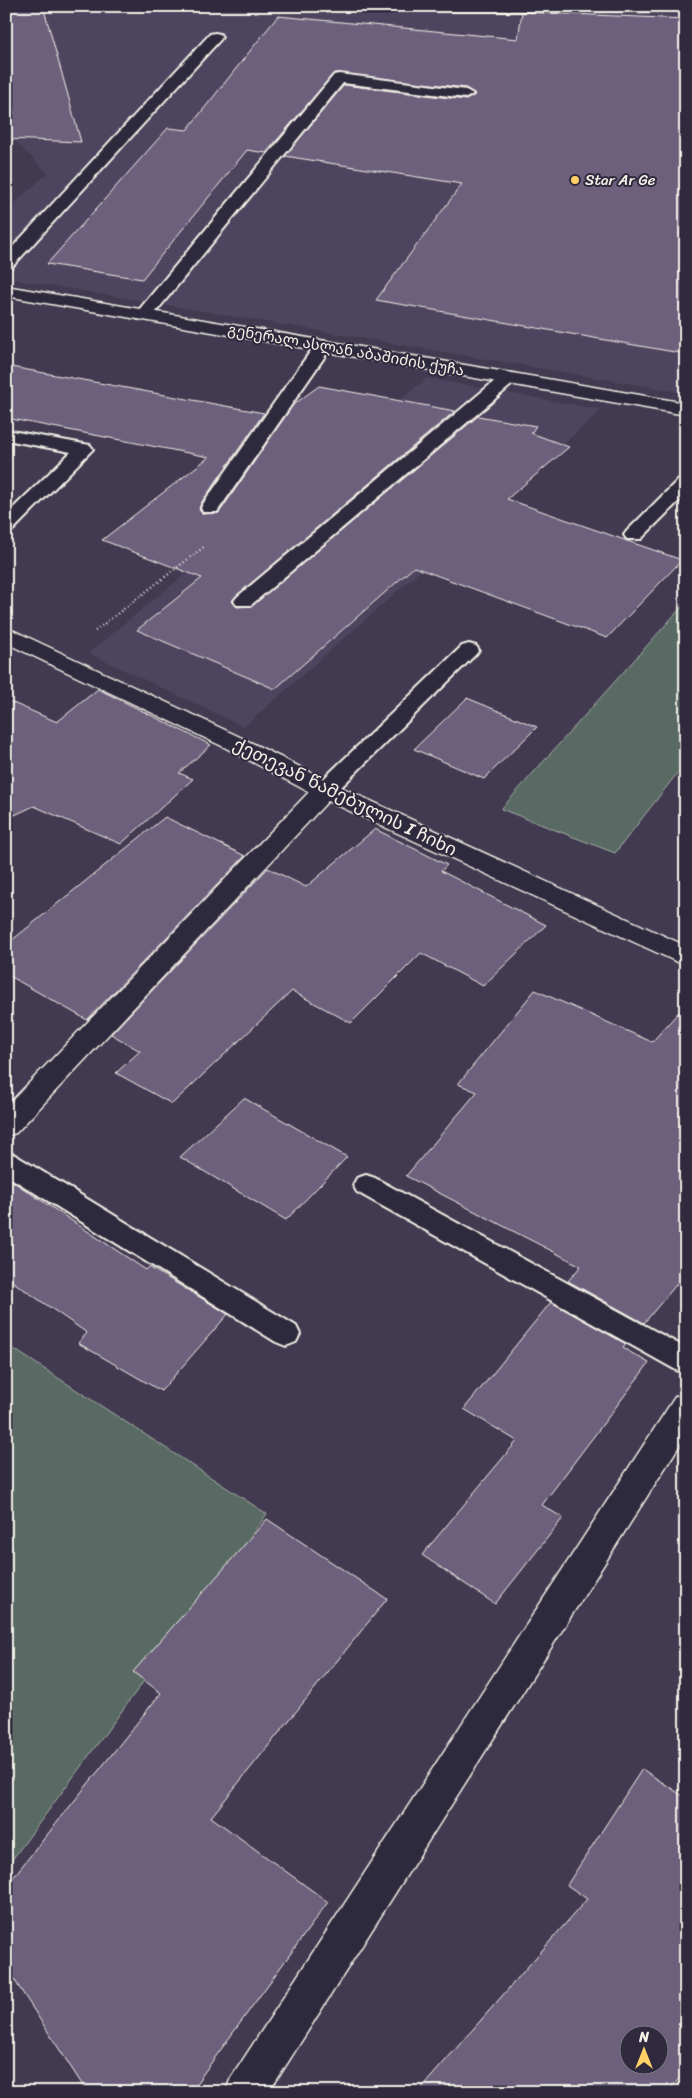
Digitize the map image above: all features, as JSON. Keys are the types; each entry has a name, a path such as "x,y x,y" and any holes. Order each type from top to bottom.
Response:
{"street":[{"name":"გენერალ ასლან აბაშიძის ქუჩა","path":"6,291 686,409"},
{"name":"ქეთევან წამებულის I ჩიხი","path":"6,634 325,790 686,957"},
{"path":"6,1125 325,790"},
{"path":"246,2092 686,1407"}],"lane":[{"path":"341,6 686,7"},
{"path":"6,264 215,37"},
{"path":"144,315 339,78 466,94"},
{"path":"210,508 322,346"},
{"path":"244,601 509,378"},
{"path":"6,436 84,449 6,526"},
{"path":"634,535 686,483"},
{"path":"325,790 469,650"},
{"path":"6,1162 286,1334"},
{"path":"366,1185 686,1362"}],"path":[{"path":"59,659 228,529 210,508"}],"shaded area":[{"path":"6,6 686,6 686,393 6,278 6,211 48,173 6,133"},
{"path":"427,378 602,410 244,727 88,653"}],"green space":[{"path":"686,602 686,762 615,853 501,809"},
{"path":"6,1344 267,1514 6,1868"}],"building":[{"path":"6,6 43,6 81,142 6,139 6,128 14,113 6,80"},
{"path":"522,12 686,19 686,354 376,300 462,184 285,156 344,85 466,100 475,95 466,88 334,73 266,153 247,150 142,279 47,264 168,128 187,130 278,16 518,39"},
{"path":"6,366 264,413 201,503 199,509 203,514 219,513 293,405 319,386 455,411 236,596 232,601 237,607 252,606 478,416 536,426 531,433 569,447 507,499 682,560 607,638 414,567 275,689 137,630 202,578 102,540 209,457 6,418"},
{"path":"98,689 211,745 179,773 193,779 121,844 34,806 6,819 6,700 57,722"},
{"path":"467,698 537,727 484,779 414,749"},
{"path":"165,817 245,856 87,1020 6,974 6,945"},
{"path":"375,829 447,865 441,871 546,925 483,986 421,953 351,1023 292,991 172,1104 116,1073 140,1051 111,1034 268,868 306,887"},
{"path":"535,990 652,1042 686,1004 686,1273 644,1323 568,1281 581,1266 406,1176 477,1092 458,1084"},
{"path":"244,1098 347,1157 286,1220 180,1157"},
{"path":"6,1177 146,1270 149,1267 228,1314 161,1391 78,1343 87,1333 6,1277"},
{"path":"551,1302 626,1344 623,1348 649,1363 542,1505 563,1518 495,1604 422,1555 517,1441 464,1409"},
{"path":"267,1519 387,1599 211,1817 328,1902 190,2092 87,2092 6,1967 6,1886 161,1693 133,1672"},
{"path":"642,1769 686,1798 686,2070 668,2092 418,2092 587,1899 567,1885"}],"place":[{"name":"Star Ar Ge","path":"575,180"}]}
